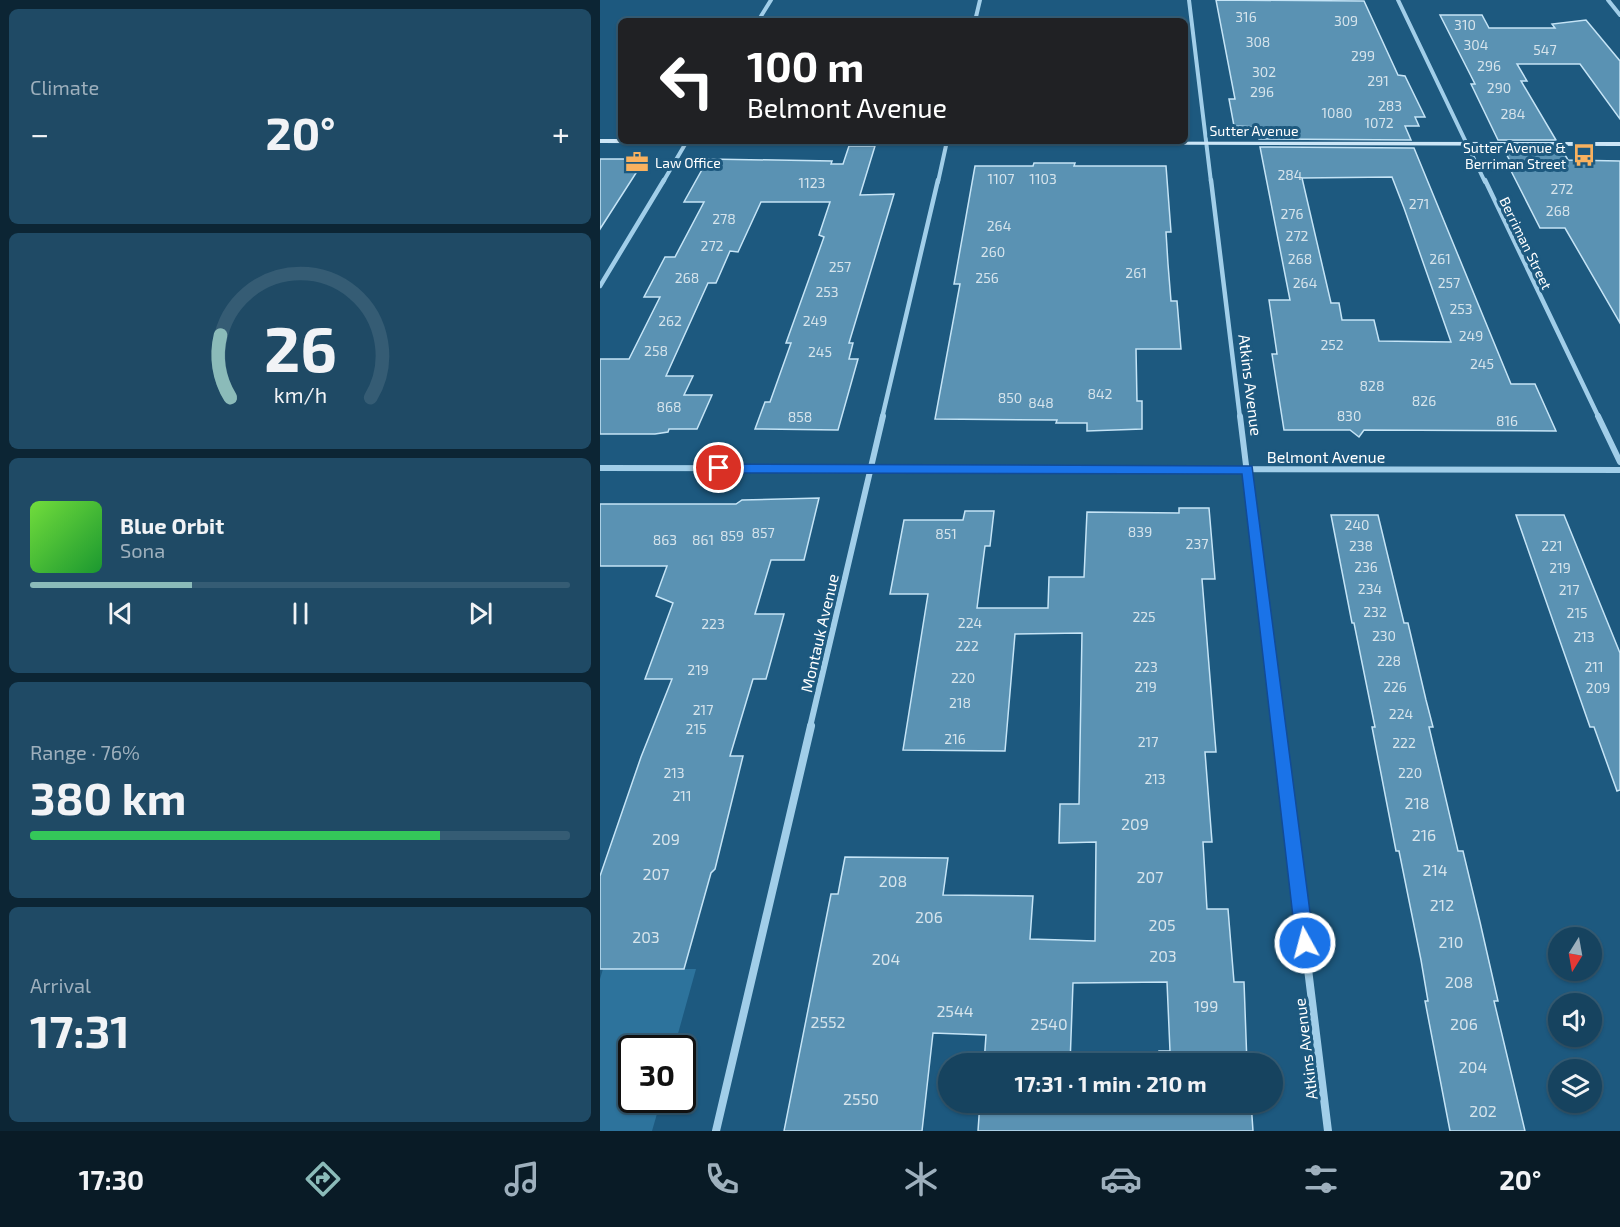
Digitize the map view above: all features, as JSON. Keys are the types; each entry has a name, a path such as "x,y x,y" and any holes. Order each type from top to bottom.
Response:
{"street":[{"path":"760,18 771,0"},
{"path":"976,18 980,0"},
{"name":"Atkins Avenue","path":"1189,0 1328,1131"},
{"name":"Berriman Street","path":"1398,0 1620,462"},
{"path":"1608,0 1620,15"},
{"name":"Sutter Avenue","path":"600,141 618,141"},
{"name":"Sutter Avenue","path":"1188,143 1620,144"},
{"path":"600,286 685,144"},
{"name":"Montauk Avenue","path":"716,1131 947,144"},
{"name":"Belmont Avenue","path":"600,468 1620,470"}],"shaded area":[{"path":"603,969 696,969 678,1035 618,1035 618,1113 657,1113 652,1131 600,1131 600,979"}],"building":[{"path":"1216,0 1364,1 1398,75 1405,76 1425,117 1415,117 1419,126 1405,126 1411,140 1259,139 1257,127 1234,126 1229,99 1235,99"},
{"path":"1440,15 1482,15 1489,28 1555,28 1552,24 1586,20 1620,61 1620,119 1580,64 1517,64 1527,81 1521,81 1556,140 1498,140 1471,84 1475,84"},
{"path":"849,146 875,146 860,195 894,194 849,343 853,343 849,359 858,359 838,430 755,429 765,402 770,402 791,343 786,343 824,237 819,235 830,202 761,202 738,252 730,251 716,283 708,283 666,376 693,376 684,395 712,395 697,429 669,429 668,432 655,434 600,434 600,359 629,359 660,297 644,297 665,257 675,257 704,202 684,202 708,159 832,161 831,164 843,164"},
{"path":"1260,147 1414,148 1511,384 1535,384 1556,431 1364,430 1359,437 1350,430 1284,430 1272,354 1277,354 1269,300 1290,300","holes":["1392,177 1451,342 1379,341 1374,320 1342,320 1339,303 1331,303 1302,178"]},
{"path":"1503,148 1561,148 1568,160 1620,161 1620,323 1565,228 1540,228 1506,161 1510,161"},
{"path":"600,159 645,159 600,229"},
{"path":"1034,163 1075,163 1074,166 1166,166 1171,232 1166,232 1171,301 1177,301 1181,349 1136,349 1137,401 1142,401 1142,429 1087,431 1087,423 1056,423 1057,420 935,419 960,284 954,284 975,166 1033,166"},
{"path":"819,498 804,560 771,560 755,614 784,614 766,679 753,679 730,756 743,756 715,869 711,873 684,969 600,969 600,876 641,757 672,679 645,679 673,603 656,596 667,566 600,566 600,504 736,504 742,500"},
{"path":"1179,508 1209,508 1215,579 1202,579 1216,752 1205,752 1212,842 1203,842 1207,909 1228,909 1234,982 1244,982 1247,1053 1159,1053 1159,1051 1170,1051 1167,982 1073,983 1070,1053 985,1053 986,1035 933,1033 922,1131 784,1131 831,894 838,894 845,857 948,858 943,895 1033,896 1030,939 1095,941 1096,842 1059,843 1060,804 1079,804 1082,633 1015,634 1005,751 903,750 928,594 890,594 904,520 963,520 965,511 994,511 990,546 985,546 977,608 1048,608 1049,577 1084,577 1087,512 1179,513"},
{"path":"1331,515 1378,515 1404,623 1408,623 1433,727 1429,727 1458,851 1463,851 1480,922 1498,1001 1494,1001 1525,1131 1450,1131 1425,1001 1428,1001 1421,960 1399,851 1396,851 1372,727 1375,727"},
{"path":"1516,515 1564,515 1620,653 1620,790 1617,791 1594,727 1590,727"},
{"path":"979,1113 1252,1113 1253,1131 978,1131"}],"place":[{"name":"Sutter Avenue & Berriman Street","path":"1584,155"},
{"name":"Law Office","path":"637,162"}],"route":[{"path":"719,468 1248,470 1305,943"}]}
